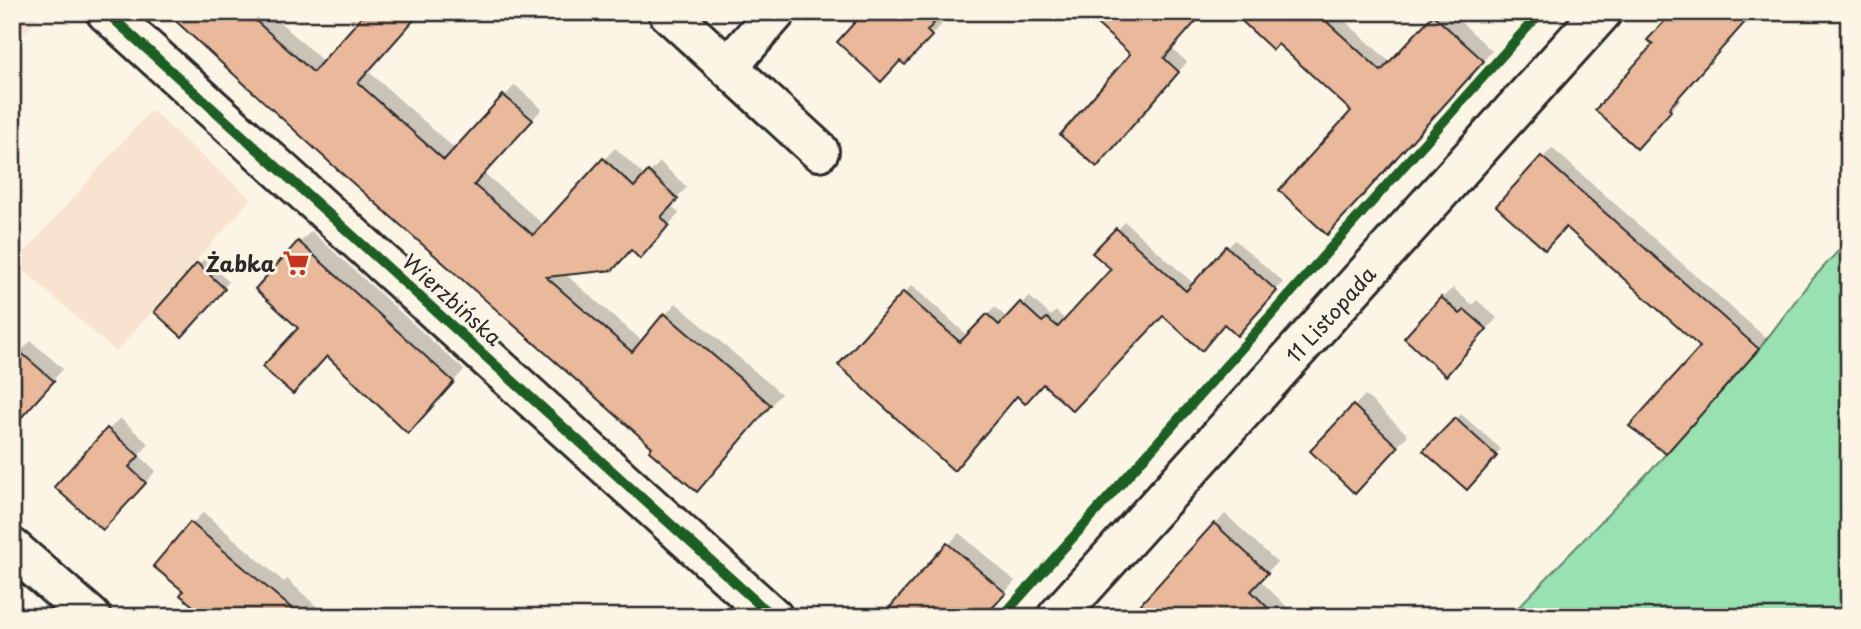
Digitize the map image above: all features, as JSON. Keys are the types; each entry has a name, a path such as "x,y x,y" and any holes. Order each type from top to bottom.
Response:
{"street":[{"name":"Wierzbińska","path":"106,12 773,617"},
{"path":"668,12 819,151"},
{"path":"728,67 776,12"},
{"name":"11 Listopada","path":"1056,617 1602,12"},
{"path":"12,548 91,617"}],"shaded area":[{"path":"12,12 44,12 12,47"},
{"path":"151,110 251,199 116,352 15,263"}],"green space":[{"path":"1849,239 1849,617 1509,617 1666,454 1759,349 1809,283"}],"building":[{"path":"166,12 246,12 313,72 366,12 421,12 358,83 444,160 503,95 533,120 474,185 533,235 603,158 634,187 648,171 678,199 661,217 669,225 640,259 631,250 613,270 546,277 632,352 664,313 771,405 697,492 649,451 652,447 338,170"},
{"path":"864,12 944,12 927,31 932,36 905,65 900,61 881,82 837,42"},
{"path":"1084,12 1204,12 1164,58 1179,72 1097,167 1060,135 1130,54"},
{"path":"1232,12 1316,12 1381,71 1433,15 1484,61 1327,235 1279,190 1351,111 1278,44 1273,50"},
{"path":"1673,12 1754,12 1669,108 1671,111 1637,149 1595,110 1653,44 1647,40"},
{"path":"1541,156 1759,349 1666,454 1629,426 1700,347 1566,227 1545,250 1496,206"},
{"path":"1116,228 1186,291 1226,246 1277,291 1237,336 1224,324 1202,351 1163,316 1073,411 1043,384 1025,404 1017,396 954,471 838,365 903,292 960,342 987,314 999,325 1020,302 1042,322 1047,318 1058,327 1111,269 1092,253"},
{"path":"298,241 454,382 408,434 327,356 293,394 262,367 298,328 255,289"},
{"path":"197,263 225,289 182,337 154,312"},
{"path":"1441,297 1460,314 1465,310 1487,329 1446,376 1404,338"},
{"path":"12,345 54,381 12,428"},
{"path":"1353,405 1398,447 1355,494 1310,451"},
{"path":"1455,418 1497,456 1467,490 1423,451"},
{"path":"107,428 139,456 129,467 146,483 103,530 54,487"},
{"path":"190,522 302,617 206,617 180,595 183,591 153,566"},
{"path":"1214,523 1268,573 1251,591 1277,617 1129,617"},
{"path":"947,543 1006,593 984,617 881,617"}],"cycle path":[{"path":"106,12 773,617"},
{"path":"1002,617 1541,12"}],"place":[{"name":"Żabka","path":"296,263"}]}
